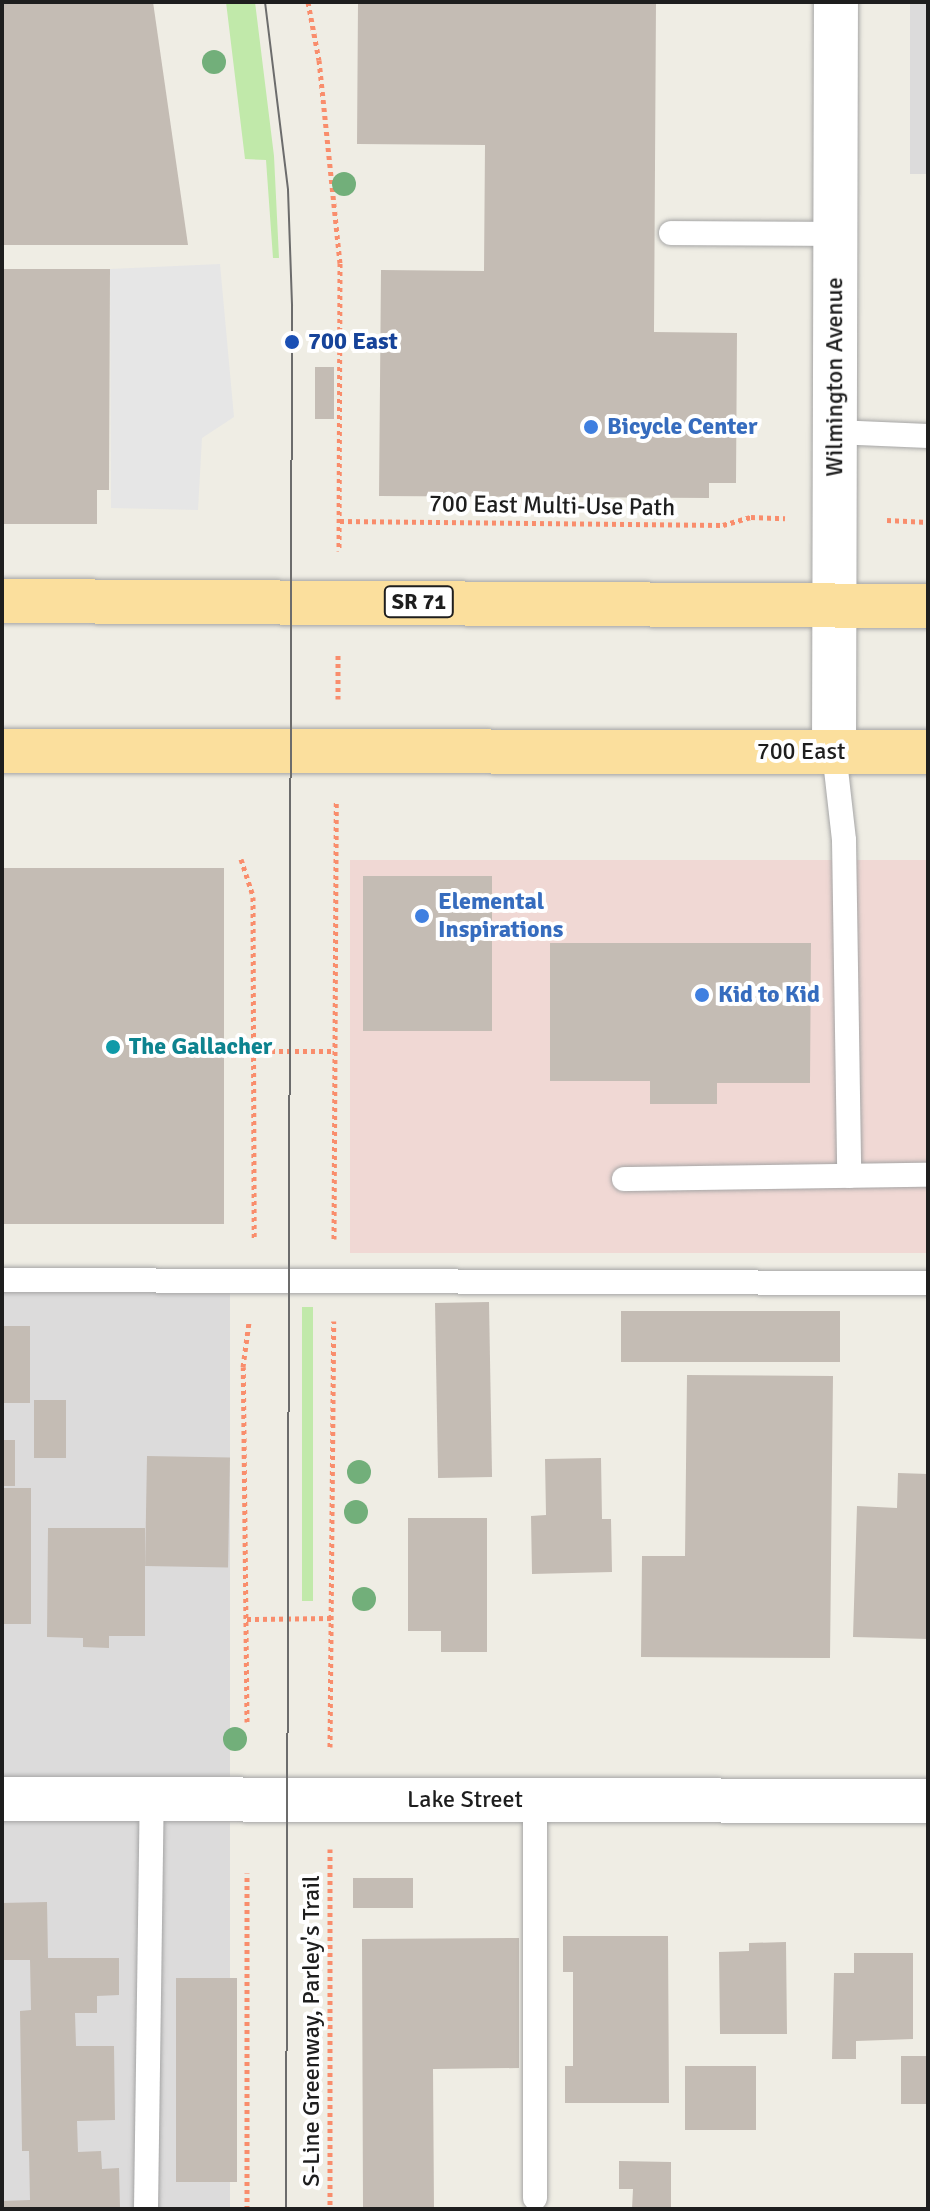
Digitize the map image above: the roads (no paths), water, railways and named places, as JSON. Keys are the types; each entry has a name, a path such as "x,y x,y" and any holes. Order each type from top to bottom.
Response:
{"main road":[{"name":"SR 71","path":"2,601 928,606"},
{"name":"700 East","path":"2,751 928,752"}],"street":[{"name":"Wilmington Avenue","path":"834,752 836,2"},
{"name":"Lake Street","path":"2,1799 928,1801"}],"lane":[{"path":"671,233 835,234"},
{"path":"835,432 928,436"},
{"path":"834,752 844,840 849,1176"},
{"path":"624,1179 928,1175"},
{"path":"2,1280 928,1283"},
{"path":"146,2209 152,1799"},
{"path":"535,1800 535,2198"}],"tram line":[{"path":"265,2 288,190 292,306 286,2209"}],"place":[{"name":"700 East","path":"292,342"},
{"name":"Bicycle Center","path":"591,427"},
{"name":"Elemental Inspirations","path":"422,916"},
{"name":"Kid to Kid","path":"702,995"},
{"name":"The Gallacher","path":"113,1047"}]}
